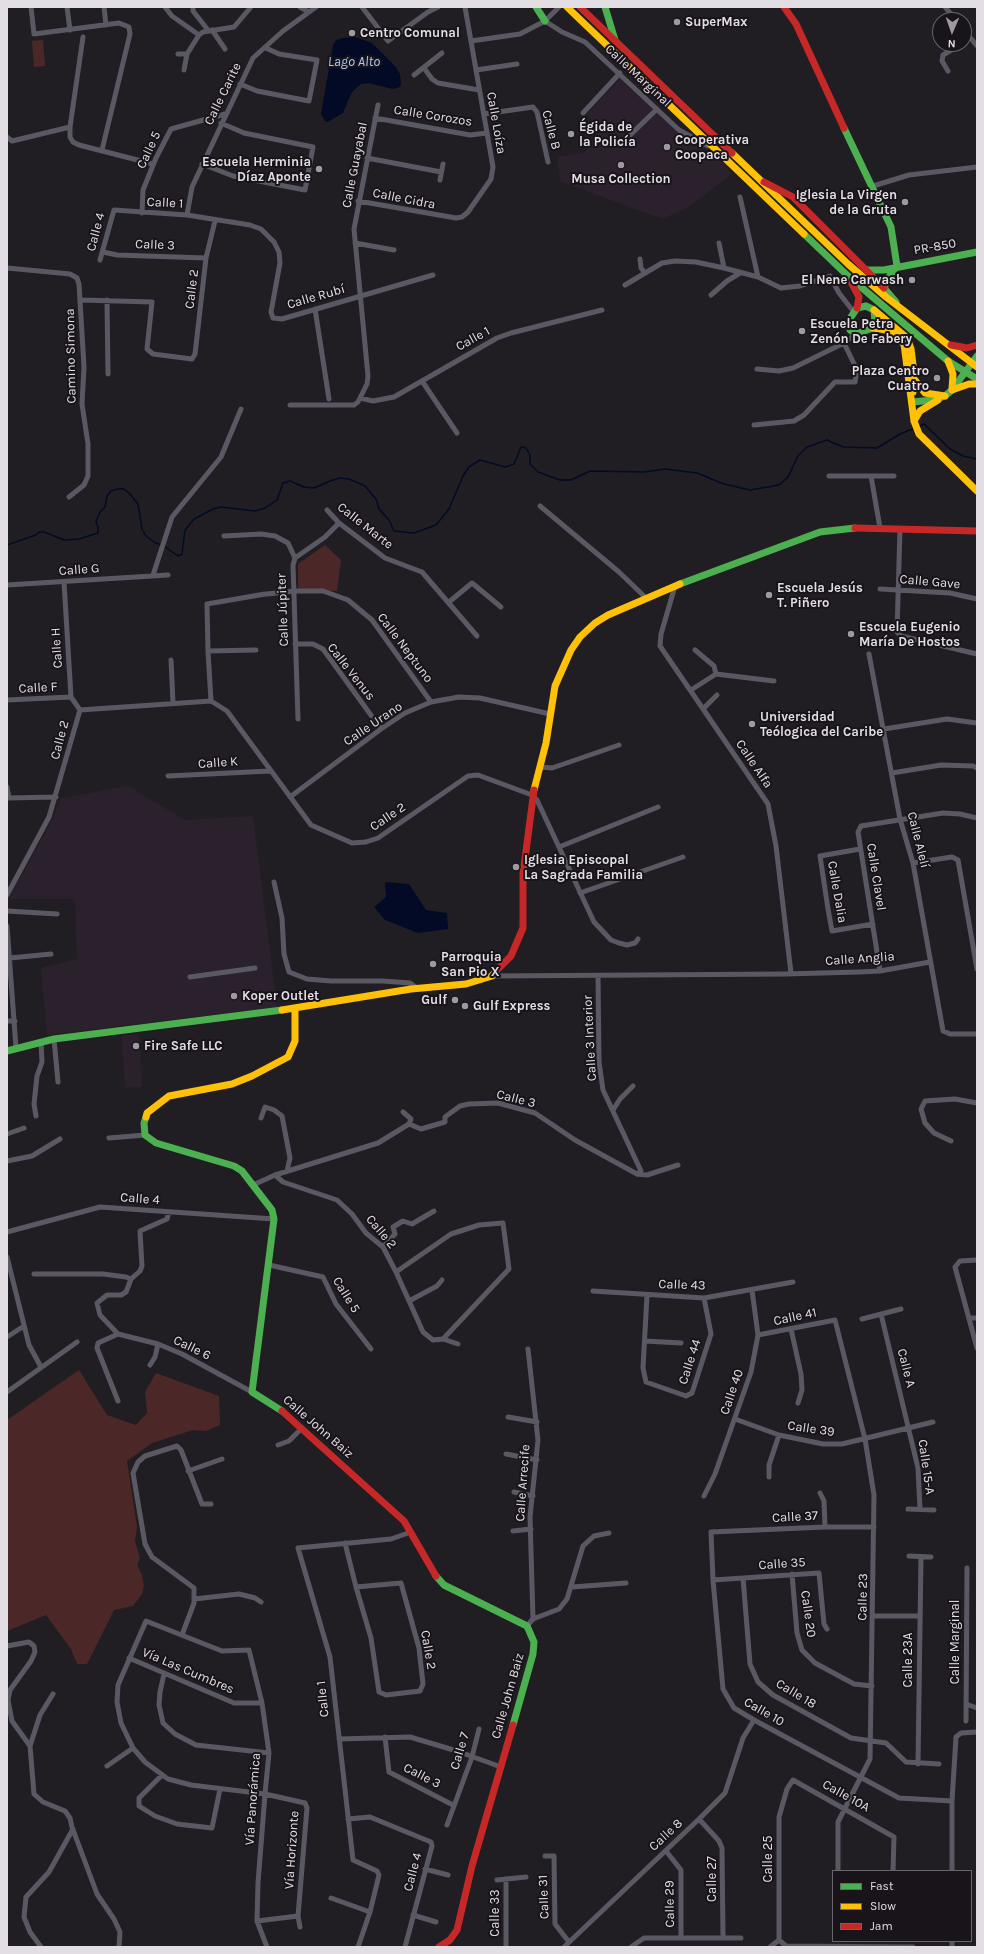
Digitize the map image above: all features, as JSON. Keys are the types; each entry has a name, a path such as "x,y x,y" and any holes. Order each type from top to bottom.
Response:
{"street":[{"path":"31,7 34,34 119,23 128,27 130,34 102,150"},
{"path":"67,7 70,30"},
{"path":"104,7 106,25"},
{"path":"165,7 172,16 199,35"},
{"path":"193,7 193,11 225,49"},
{"path":"184,70 187,54 199,35 210,30 234,27 252,7"},
{"path":"300,7 309,12"},
{"name":"Calle Carite","path":"187,215 192,187 253,58 266,48 283,31 316,7"},
{"path":"362,7 388,41 428,12 438,7"},
{"name":"Calle Loíza","path":"446,218 462,217 468,212 491,179 493,167 465,7"},
{"path":"536,7 545,21"},
{"path":"471,41 520,34 545,21 560,7"},
{"path":"567,7 848,276 948,361 977,379"},
{"path":"580,7 848,264 902,310 974,365"},
{"path":"605,7 615,41"},
{"path":"784,7 796,24 891,227 897,266 888,278 884,288"},
{"name":"Calle Marginal","path":"545,21 562,32 586,42 679,130 716,149"},
{"path":"83,37 70,127 70,137 73,142 79,145 153,164"},
{"path":"240,84 257,91 310,101 317,60 279,54 266,48"},
{"path":"948,52 943,55 942,61 948,71"},
{"path":"414,75 442,53"},
{"path":"178,54 187,54"},
{"path":"476,70 517,64"},
{"path":"424,68 432,79 438,82 479,90"},
{"path":"583,113 620,73"},
{"name":"Calle Guayabal","path":"360,398 367,384 368,376 354,229 358,201 378,105"},
{"name":"Calle B","path":"484,114 533,107 537,112 548,162"},
{"path":"624,141 657,109"},
{"name":"Calle 5","path":"142,213 143,190 153,164 171,129 226,114"},
{"name":"Calle Corozos","path":"376,118 470,135 487,133"},
{"path":"202,164 233,176 305,190 313,147 244,133 221,123"},
{"path":"7,137 12,141 70,127"},
{"path":"367,158 441,172"},
{"path":"440,180 443,164"},
{"path":"873,186 909,175 977,167"},
{"path":"761,181 793,197 867,270 902,310"},
{"path":"740,197 758,277"},
{"name":"Calle Cidra","path":"358,201 446,218"},
{"name":"Calle 1","path":"114,210 187,215 215,221"},
{"name":"Calle 4","path":"100,260 114,210"},
{"name":"Calle 2","path":"107,300 152,302 147,349 153,354 192,359 195,354 206,258 215,221"},
{"name":"Calle Rubí","path":"215,221 262,229 274,242 279,252 280,263 271,312 273,318 282,319 433,275"},
{"path":"355,243 394,250"},
{"path":"719,243 724,268"},
{"name":"Calle 3","path":"103,252 117,255 206,258"},
{"name":"PR-850","path":"867,270 873,271 977,252"},
{"path":"640,259 641,268 645,273"},
{"path":"625,285 662,263 674,260 696,262 758,277 779,287 790,288 830,276 855,309"},
{"name":"Camino Simona","path":"7,268 70,274 76,278 81,300 84,366 82,404 88,444 88,476 84,485 69,497"},
{"path":"711,295 727,281 740,273"},
{"path":"848,276 859,296 849,324 850,330 856,334"},
{"path":"81,300 107,300 108,374"},
{"path":"855,309 866,306 874,310 907,338 911,348 914,379 912,402"},
{"path":"315,309 329,399"},
{"name":"Calle 1","path":"360,398 373,401 387,400 497,338 511,333 602,310"},
{"path":"873,328 875,315 874,310"},
{"path":"757,369 780,371 793,368 844,343 856,334 860,334 873,328 886,330 895,335 904,344 915,426 927,443 977,491"},
{"path":"754,425 794,421 804,415 835,382 855,382 857,370 844,343"},
{"path":"946,344 964,348 977,345"},
{"path":"915,426 920,411 952,390 966,372 974,365 977,356"},
{"path":"948,361 953,374 952,390"},
{"path":"914,379 925,393 945,396"},
{"path":"422,381 457,433"},
{"path":"952,390 969,384 977,384"},
{"path":"912,402 933,400 945,396"},
{"path":"290,405 354,405 360,398"},
{"path":"153,575 172,518 221,457 241,409"},
{"path":"829,476 894,476"},
{"path":"871,476 880,528"},
{"path":"540,506 619,572 647,599"},
{"name":"Calle Marte","path":"327,510 339,523 385,558 422,572 477,636"},
{"name":"Calle Júpiter","path":"298,718 293,565 295,558 325,537 339,523"},
{"path":"492,976 511,956 524,928 523,874 532,795 541,768 555,686 571,650 580,637 595,623 608,615 675,586 820,532 853,528 977,531"},
{"path":"900,529 897,632 901,636 977,654"},
{"path":"224,536 262,534 275,536 288,543 295,558"},
{"name":"Calle G","path":"7,586 168,575"},
{"name":"Calle H","path":"64,582 71,697"},
{"path":"448,602 472,583 501,607"},
{"name":"Calle Alfa","path":"675,586 661,634 660,646 663,653 704,708 768,804 776,846 791,973"},
{"name":"Calle Gave","path":"880,590 950,593 977,599"},
{"name":"Calle Neptuno","path":"208,651 208,604 266,594 294,591 323,591 348,600 372,620 431,702"},
{"name":"Calle Venus","path":"295,644 313,644 323,649 381,728"},
{"path":"211,701 208,651 256,650"},
{"path":"695,650 714,666 716,674"},
{"name":"Calle Alelí","path":"869,654 900,819 913,863 943,1031 950,1034 977,1034"},
{"path":"171,660 173,704"},
{"path":"691,690 716,674 774,681"},
{"path":"704,708 717,695"},
{"path":"71,697 80,710"},
{"name":"Calle F","path":"7,700 71,697"},
{"name":"Calle Urano","path":"290,797 381,728 405,713 431,702 459,697 480,698 550,714"},
{"name":"Calle 2","path":"7,895 49,817 80,710 211,701 227,711 311,825 352,843 366,842 378,838 468,776 478,775 532,795"},
{"path":"884,729 947,719 977,723"},
{"path":"541,768 552,768 619,745"},
{"path":"892,773 941,765 973,766 977,768"},
{"name":"Calle K","path":"168,776 270,771"},
{"path":"7,787 8,798 56,797"},
{"path":"532,795 537,800 594,922 611,940 627,945 635,943 638,939"},
{"path":"559,847 658,807"},
{"path":"900,819 943,813 960,814 977,818"},
{"name":"Calle Clavel","path":"880,971 858,832 861,826 900,819"},
{"name":"Calle Dalia","path":"860,849 820,856 828,909 832,931 873,924"},
{"path":"913,863 952,856 958,860 977,969"},
{"path":"580,893 683,857"},
{"path":"274,882 282,918 284,954 289,972 306,979 410,983 418,989"},
{"path":"7,912 57,914"},
{"path":"7,926 16,1048"},
{"path":"10,958 50,954"},
{"name":"Calle Anglia","path":"791,973 880,971 930,962"},
{"path":"190,977 255,968"},
{"path":"7,1051 54,1039 295,1008 418,989 466,984 492,976 791,973"},
{"name":"Calle 3 Interior","path":"598,976 599,1062 603,1090 641,1170 637,1174"},
{"path":"145,1135 144,1123 147,1113 169,1096 232,1084 252,1076 288,1057 295,1041 295,1008"},
{"path":"7,1021 14,1021"},
{"path":"54,1039 58,1082"},
{"path":"36,1116 34,1104 37,1076 42,1062 41,1042"},
{"path":"613,1110 633,1086"},
{"path":"951,1141 934,1133 925,1123 921,1109 925,1101 954,1099 977,1103"},
{"name":"Calle 3","path":"409,1124 421,1128 434,1126 445,1122 445,1117 460,1106 469,1104 498,1103 535,1113 586,1147 637,1174"},
{"path":"261,1118 265,1107 274,1110 282,1116 290,1158 287,1171"},
{"path":"253,1185 275,1175 378,1142 409,1124 411,1119 403,1112"},
{"path":"7,1134 24,1128"},
{"path":"109,1138 145,1135 156,1143 234,1166 242,1171 272,1210 274,1219 269,1265 252,1392"},
{"path":"7,1161 32,1156 60,1139"},
{"path":"637,1174 647,1175 678,1165"},
{"name":"Calle 2","path":"275,1175 283,1182 338,1200 352,1214 366,1233 383,1247 423,1332 433,1340 443,1339 458,1344"},
{"name":"Calle 4","path":"7,1232 100,1207 274,1219"},
{"path":"383,1247 395,1234 393,1227 403,1221 412,1224 434,1211"},
{"path":"118,1401 96,1348 98,1343 101,1341 118,1334 100,1315 97,1303 107,1295 121,1295 126,1292 131,1279 140,1271 142,1266 140,1231 167,1219 169,1212"},
{"path":"396,1272 451,1234 479,1225 503,1223 509,1269 443,1339"},
{"path":"7,1257 9,1281 29,1345 41,1367"},
{"path":"975,1260 960,1261 956,1267 977,1348"},
{"name":"Calle 5","path":"269,1265 323,1277 336,1304 371,1349"},
{"path":"34,1274 103,1274 126,1276 131,1279"},
{"path":"409,1301 437,1286 442,1280"},
{"name":"Calle 43","path":"593,1291 704,1298 793,1282"},
{"name":"Calle 40","path":"704,1496 715,1474 751,1372 758,1335 752,1290"},
{"name":"Calle 44","path":"647,1295 643,1368 646,1382 686,1396 692,1393 710,1334 704,1298"},
{"path":"862,1318 901,1309"},
{"name":"Calle A","path":"881,1314 909,1428"},
{"path":"969,1318 977,1318"},
{"name":"Calle 41","path":"758,1335 791,1330 835,1320"},
{"name":"Calle 23","path":"835,1320 865,1439 874,1495 872,1742 870,1759 844,1807 838,1822 838,1870"},
{"path":"7,1337 24,1326"},
{"path":"791,1330 801,1374 802,1390 798,1403"},
{"name":"Calle 6","path":"118,1334 158,1344 182,1354 252,1392"},
{"path":"645,1341 681,1343"},
{"path":"8,1391 77,1342"},
{"path":"150,1364 155,1357 158,1344"},
{"name":"Calle Arrecife","path":"528,1348 537,1422 537,1460 531,1529 533,1619"},
{"name":"Calle John Baiz","path":"252,1392 278,1406 384,1501 404,1521 432,1571 444,1585 527,1626 534,1642 533,1654 457,1930 450,1940 439,1947"},
{"path":"508,1416 537,1422"},
{"name":"Calle 39","path":"735,1419 779,1435 823,1444 842,1444 933,1422"},
{"path":"278,1445 289,1441 302,1428"},
{"name":"Calle 15-A","path":"909,1428 918,1468 920,1509"},
{"path":"769,1477 769,1465 779,1435"},
{"path":"211,1504 202,1504 181,1450 177,1446 145,1456 138,1462 133,1473 145,1544 152,1558 194,1588 194,1603 182,1635 146,1621 118,1685 117,1702 121,1723 133,1748 168,1779 191,1785 265,1794"},
{"path":"506,1454 537,1460"},
{"path":"188,1471 222,1459"},
{"path":"514,1492 533,1496"},
{"path":"820,1493 824,1501 825,1526"},
{"name":"Calle 15-A","path":"908,1509 934,1510"},
{"name":"Calle 37","path":"717,1532 825,1526 874,1527"},
{"path":"512,1531 531,1529"},
{"name":"Calle 1","path":"358,1947 370,1912 379,1875 377,1871 353,1860 330,1657 298,1548 391,1539 411,1532"},
{"name":"Calle 10","path":"717,1532 711,1532 713,1580 723,1689 734,1708 860,1778 900,1798 952,1801"},
{"path":"527,1626 533,1619 559,1609 567,1599 572,1587 583,1546 594,1536 609,1533"},
{"name":"Calle 2","path":"345,1543 356,1587 371,1638 379,1692 386,1695 420,1690 423,1684 419,1648 401,1583 356,1587"},
{"path":"909,1556 931,1557"},
{"name":"Calle 23A","path":"918,1764 920,1557"},
{"name":"Calle Marginal","path":"966,1721 967,1568"},
{"name":"Calle 35","path":"713,1580 819,1573 824,1624 827,1629"},
{"name":"Calle 20","path":"792,1574 797,1633 802,1650 815,1663 854,1684 872,1686"},
{"name":"Calle 18","path":"743,1578 750,1664 758,1682 773,1695 851,1738 886,1743 906,1762 918,1764"},
{"path":"572,1587 626,1583"},
{"path":"194,1599 239,1594 255,1598 260,1602"},
{"path":"874,1616 919,1616"},
{"name":"Vía Panorámica","path":"182,1635 222,1651 250,1650 262,1703 268,1753 258,1883 257,1921 267,1947"},
{"path":"7,1646 29,1642 34,1646 35,1652 31,1661 10,1690 8,1700 12,1721 30,1746"},
{"name":"Vía Las Cumbres","path":"129,1658 234,1704 262,1703"},
{"path":"164,1674 159,1705 163,1723 175,1734 196,1745 268,1753"},
{"path":"54,1694 40,1715 30,1746 34,1794 42,1802 65,1811 70,1818 97,1894 119,1928 121,1938 119,1947"},
{"path":"966,1704 977,1708"},
{"name":"Calle 8","path":"564,1947 725,1793 743,1738 754,1720"},
{"name":"Calle 7","path":"446,1825 472,1757 479,1729"},
{"path":"952,1870 952,1801 956,1737 961,1733 977,1732"},
{"path":"339,1739 410,1737 501,1767"},
{"name":"Calle 3","path":"386,1738 389,1772 453,1805"},
{"path":"107,1766 133,1748"},
{"path":"918,1764 939,1764"},
{"path":"162,1774 139,1798 139,1806 155,1816 177,1824 212,1828 220,1789"},
{"name":"Calle 10A","path":"793,1780 894,1836 893,1870"},
{"name":"Calle 25","path":"779,1940 779,1817 787,1789 793,1780"},
{"name":"Vía Horizonte","path":"265,1794 305,1803 307,1808 298,1916 300,1927"},
{"name":"Calle 4","path":"348,1819 370,1817 431,1842 432,1846 405,1947"},
{"name":"Calle 27","path":"699,1819 719,1841 722,1848 723,1937"},
{"path":"41,1947 30,1932 24,1917 26,1897 49,1872 73,1829"},
{"name":"Calle 29","path":"666,1851 680,1870 681,1937"},
{"name":"Calle 31","path":"545,1856 554,1856 555,1924 569,1942"},
{"path":"425,1869 448,1875"},
{"name":"Calle 33","path":"497,1880 526,1877"},
{"name":"Calle 33","path":"506,1879 506,1947"},
{"path":"331,1898 370,1912"},
{"path":"413,1915 436,1922"},
{"path":"257,1921 298,1916"},
{"path":"723,1937 741,1938"},
{"name":"Calle 29","path":"631,1947 644,1938 723,1937"},
{"path":"770,1947 779,1940 786,1946 913,1947"}],"shaded area":[{"path":"43,40 45,66 34,67 32,41"},
{"path":"620,79 692,144 713,152 732,174 689,207 662,219 560,181 557,157 585,153 601,129 587,114"},
{"path":"325,545 341,560 337,591 300,590 298,587 298,564"},
{"path":"128,786 185,820 253,816 277,1007 47,1035 41,968 77,959 75,899 9,899 53,818 61,798"},
{"name":"Fire Safe LLC","path":"139,1034 142,1087 125,1088 122,1036"},
{"path":"79,1370 107,1415 136,1425 147,1413 145,1392 156,1373 219,1396 220,1425 206,1431 193,1430 152,1443 127,1461 137,1527 135,1541 140,1558 137,1565 142,1575 144,1586 142,1594 133,1606 114,1610 87,1664 77,1664 71,1649 46,1615 7,1631 7,1420"}],"water":[{"name":"Lago Alto","path":"355,37 372,43 396,67 400,74 400,87 393,89 368,83 361,84 352,92 343,113 328,122 325,121 321,114 333,45 336,40"},
{"path":"385,882 409,884 426,910 447,913 448,929 418,933 385,920 374,907 386,897"}],"waterway":[{"path":"918,427 924,424 950,449 963,456 977,459"},
{"path":"164,546 178,556 182,554 185,530 194,519 213,509 221,507 255,511 265,508 277,500 283,483 290,481 304,487 314,488 340,478 349,479 365,486 376,499 379,509 389,520 394,531 414,533 436,525 449,509 463,476 469,467 480,460 505,467 514,464 521,447 526,448 530,455 530,464 538,472 560,480 571,480 590,471 644,472 665,469 697,473 724,484 750,490 779,485 788,477 798,456 807,447 827,440 843,447 877,448 900,434 915,428"},
{"path":"7,545 36,535 39,532 44,532 64,540 79,539 98,533 96,522 100,512 105,507 107,496 111,491 117,489 124,489 138,504 142,529 146,536 161,545"}],"traffic: fast":[{"path":"536,7 545,21"},
{"path":"605,7 615,40"},
{"path":"844,128 891,227 897,266"},
{"path":"804,234 848,276 948,361 977,379"},
{"path":"867,270 884,270 977,252"},
{"path":"896,302 884,288 888,278 897,266"},
{"path":"866,306 874,310 875,323 873,328 856,334 850,330 849,324 851,317 857,308 866,306"},
{"path":"912,402 933,400 945,396 952,390 977,356"},
{"path":"680,584 820,532 855,528"},
{"path":"7,1051 54,1039 282,1010"},
{"path":"146,1117 144,1123 145,1135 156,1143 234,1166 242,1171 272,1210 274,1219 252,1392 282,1411"},
{"path":"436,1576 444,1585 527,1626 534,1642 533,1654 513,1725"}],"traffic: slow":[{"path":"567,7 804,234"},
{"path":"732,153 848,264 886,297 977,367"},
{"path":"874,310 907,338 911,349 913,365 913,392"},
{"path":"873,328 886,330 895,335 904,344 914,421 919,434 977,491"},
{"path":"948,361 953,374 952,389"},
{"path":"914,379 925,393 945,396"},
{"path":"952,390 969,384 977,384"},
{"path":"914,421 920,411 938,400"},
{"path":"534,790 546,743 555,686 571,650 580,637 595,623 608,615 680,584"},
{"path":"282,1010 411,989 466,984 492,976 496,971"},
{"path":"146,1117 147,1113 169,1096 232,1084 252,1076 288,1057 295,1041 295,1008"}],"traffic: jam":[{"path":"580,7 732,153"},
{"path":"784,7 796,24 844,128"},
{"path":"764,182 793,197 884,288"},
{"path":"851,282 859,297 857,308"},
{"path":"951,345 967,348 977,345"},
{"path":"855,528 977,531"},
{"path":"496,971 511,956 523,928 523,874 534,790"},
{"path":"282,1411 404,1521 436,1576"},
{"path":"439,1947 450,1940 457,1930 472,1866 513,1725"}],"place":[{"name":"SuperMax","path":"677,22"},
{"name":"Centro Comunal","path":"352,33"},
{"name":"Égida de la Policía","path":"571,134"},
{"name":"Cooperativa Coopaca","path":"667,147"},
{"name":"Musa Collection","path":"621,165"},
{"name":"Escuela Herminia Díaz Aponte","path":"319,169"},
{"name":"Iglesia La Virgen de la Gruta","path":"905,202"},
{"name":"El Nene Carwash","path":"912,280"},
{"name":"Escuela Petra Zenón De Fabery","path":"802,331"},
{"name":"Plaza Centro Cuatro","path":"937,378"},
{"name":"Escuela Jesús T. Piñero","path":"769,595"},
{"name":"Escuela Eugenio María De Hostos","path":"851,634"},
{"name":"Universidad Teólogica del Caribe","path":"752,724"},
{"name":"Iglesia Episcopal La Sagrada Familia","path":"516,867"},
{"name":"Parroquia San Pio X","path":"433,964"},
{"name":"Koper Outlet","path":"234,996"},
{"name":"Gulf","path":"455,1000"},
{"name":"Gulf Express","path":"465,1006"},
{"name":"Fire Safe LLC","path":"136,1046"}]}
